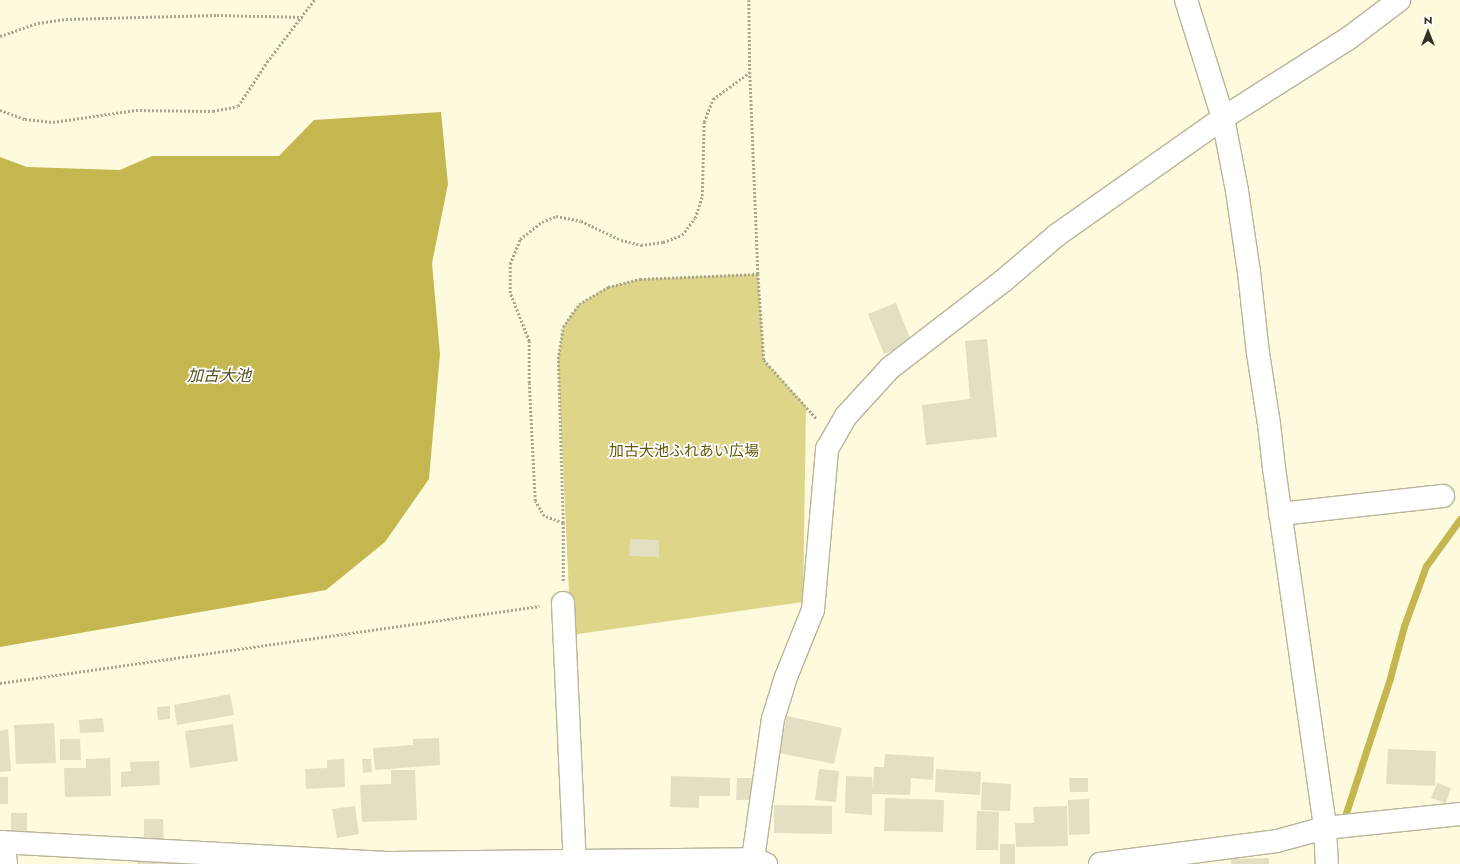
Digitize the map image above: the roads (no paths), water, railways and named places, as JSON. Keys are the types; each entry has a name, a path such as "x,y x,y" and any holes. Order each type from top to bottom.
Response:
{"street":[{"path":"1186,0 1223,118 1237,191 1280,514 1325,828 1327,864"},
{"path":"6,864 2,842 390,863 760,861 773,719 786,677 813,610 827,449 846,416 890,368 1003,281 1057,235 1223,118 1348,38 1399,0"},
{"path":"1280,514 1443,496"},
{"path":"563,603 575,862"},
{"path":"1100,864 1277,841 1325,828 1460,814"}],"water":[{"name":"加古大池","path":"441,112 448,184 432,263 440,354 429,479 385,542 326,590 0,647 0,157 27,167 120,170 152,156 279,156 314,120"}],"waterway":[{"path":"1344,819 1390,678 1404,626 1426,566 1460,519"}],"park label":[{"name":"加古大池ふれあい広場","path":"684,452"}]}
